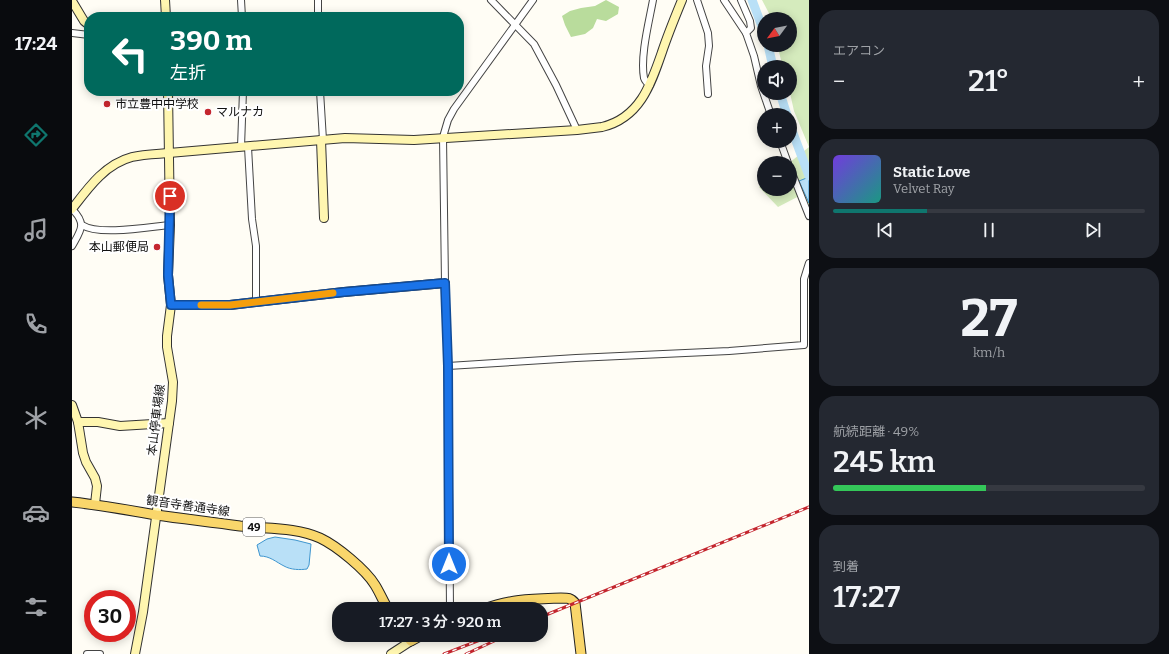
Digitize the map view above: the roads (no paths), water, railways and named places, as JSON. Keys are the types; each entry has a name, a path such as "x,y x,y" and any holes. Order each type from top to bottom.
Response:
{"main road":[{"name":"観音寺善通寺線","path":"72,502 95,504 156,515 297,531 309,534 321,538 332,545 367,574 376,586 383,602"},
{"path":"508,602 561,598 572,599 576,603 581,654"}],"street":[{"path":"165,0 166,12"},
{"path":"241,0 242,12"},
{"path":"318,0 318,12"},
{"path":"491,0 534,44 556,85 577,130"},
{"path":"464,95 533,0"},
{"path":"650,85 645,80 643,67 644,52 653,0"},
{"path":"170,225 110,231 94,230 82,225 79,217 72,209 87,188 98,177 121,161 145,154 357,138 414,140 443,137 577,130 613,123 622,118 637,105 644,96 650,85 682,0"},
{"path":"697,0 708,33 709,46 706,66 708,94"},
{"path":"724,0 746,33 769,108"},
{"path":"741,0 750,21 750,28 746,33"},
{"path":"72,1 84,21"},
{"path":"72,33 84,34"},
{"name":"本山停車場線","path":"135,654 143,612 169,423 173,382 167,336 171,305 168,275 170,225 168,96"},
{"path":"243,96 244,147 256,246 256,301"},
{"path":"320,96 324,218"},
{"path":"450,602 448,366 443,137 448,120 463,96"},
{"path":"797,186 809,216"},
{"path":"72,246 82,225"},
{"path":"448,366 729,351 804,345 804,279 809,263"},
{"path":"171,305 230,305 256,301 445,283"},
{"path":"72,405 78,422 83,453 95,478 97,486 95,504"},
{"path":"78,422 98,422 124,426 169,423"},
{"path":"391,654 404,642"},
{"path":"87,654 100,654"}],"water":[{"path":"809,177 809,203 799,181"},
{"path":"275,537 311,544 309,565 307,569 298,570 290,568 270,558 260,556 257,545 267,539"}],"waterway":[{"path":"752,0 757,13"},
{"path":"770,52 771,60"},
{"path":"782,100 785,108"},
{"path":"797,144 809,176"}],"railway":[{"path":"548,614 809,507"},
{"path":"444,654 475,642"},
{"path":"466,654 492,642"}],"place":[{"name":"市立豊中中学校","path":"107,104"},
{"name":"マルナカ","path":"208,112"},
{"name":"本山郵便局","path":"157,247"}]}
